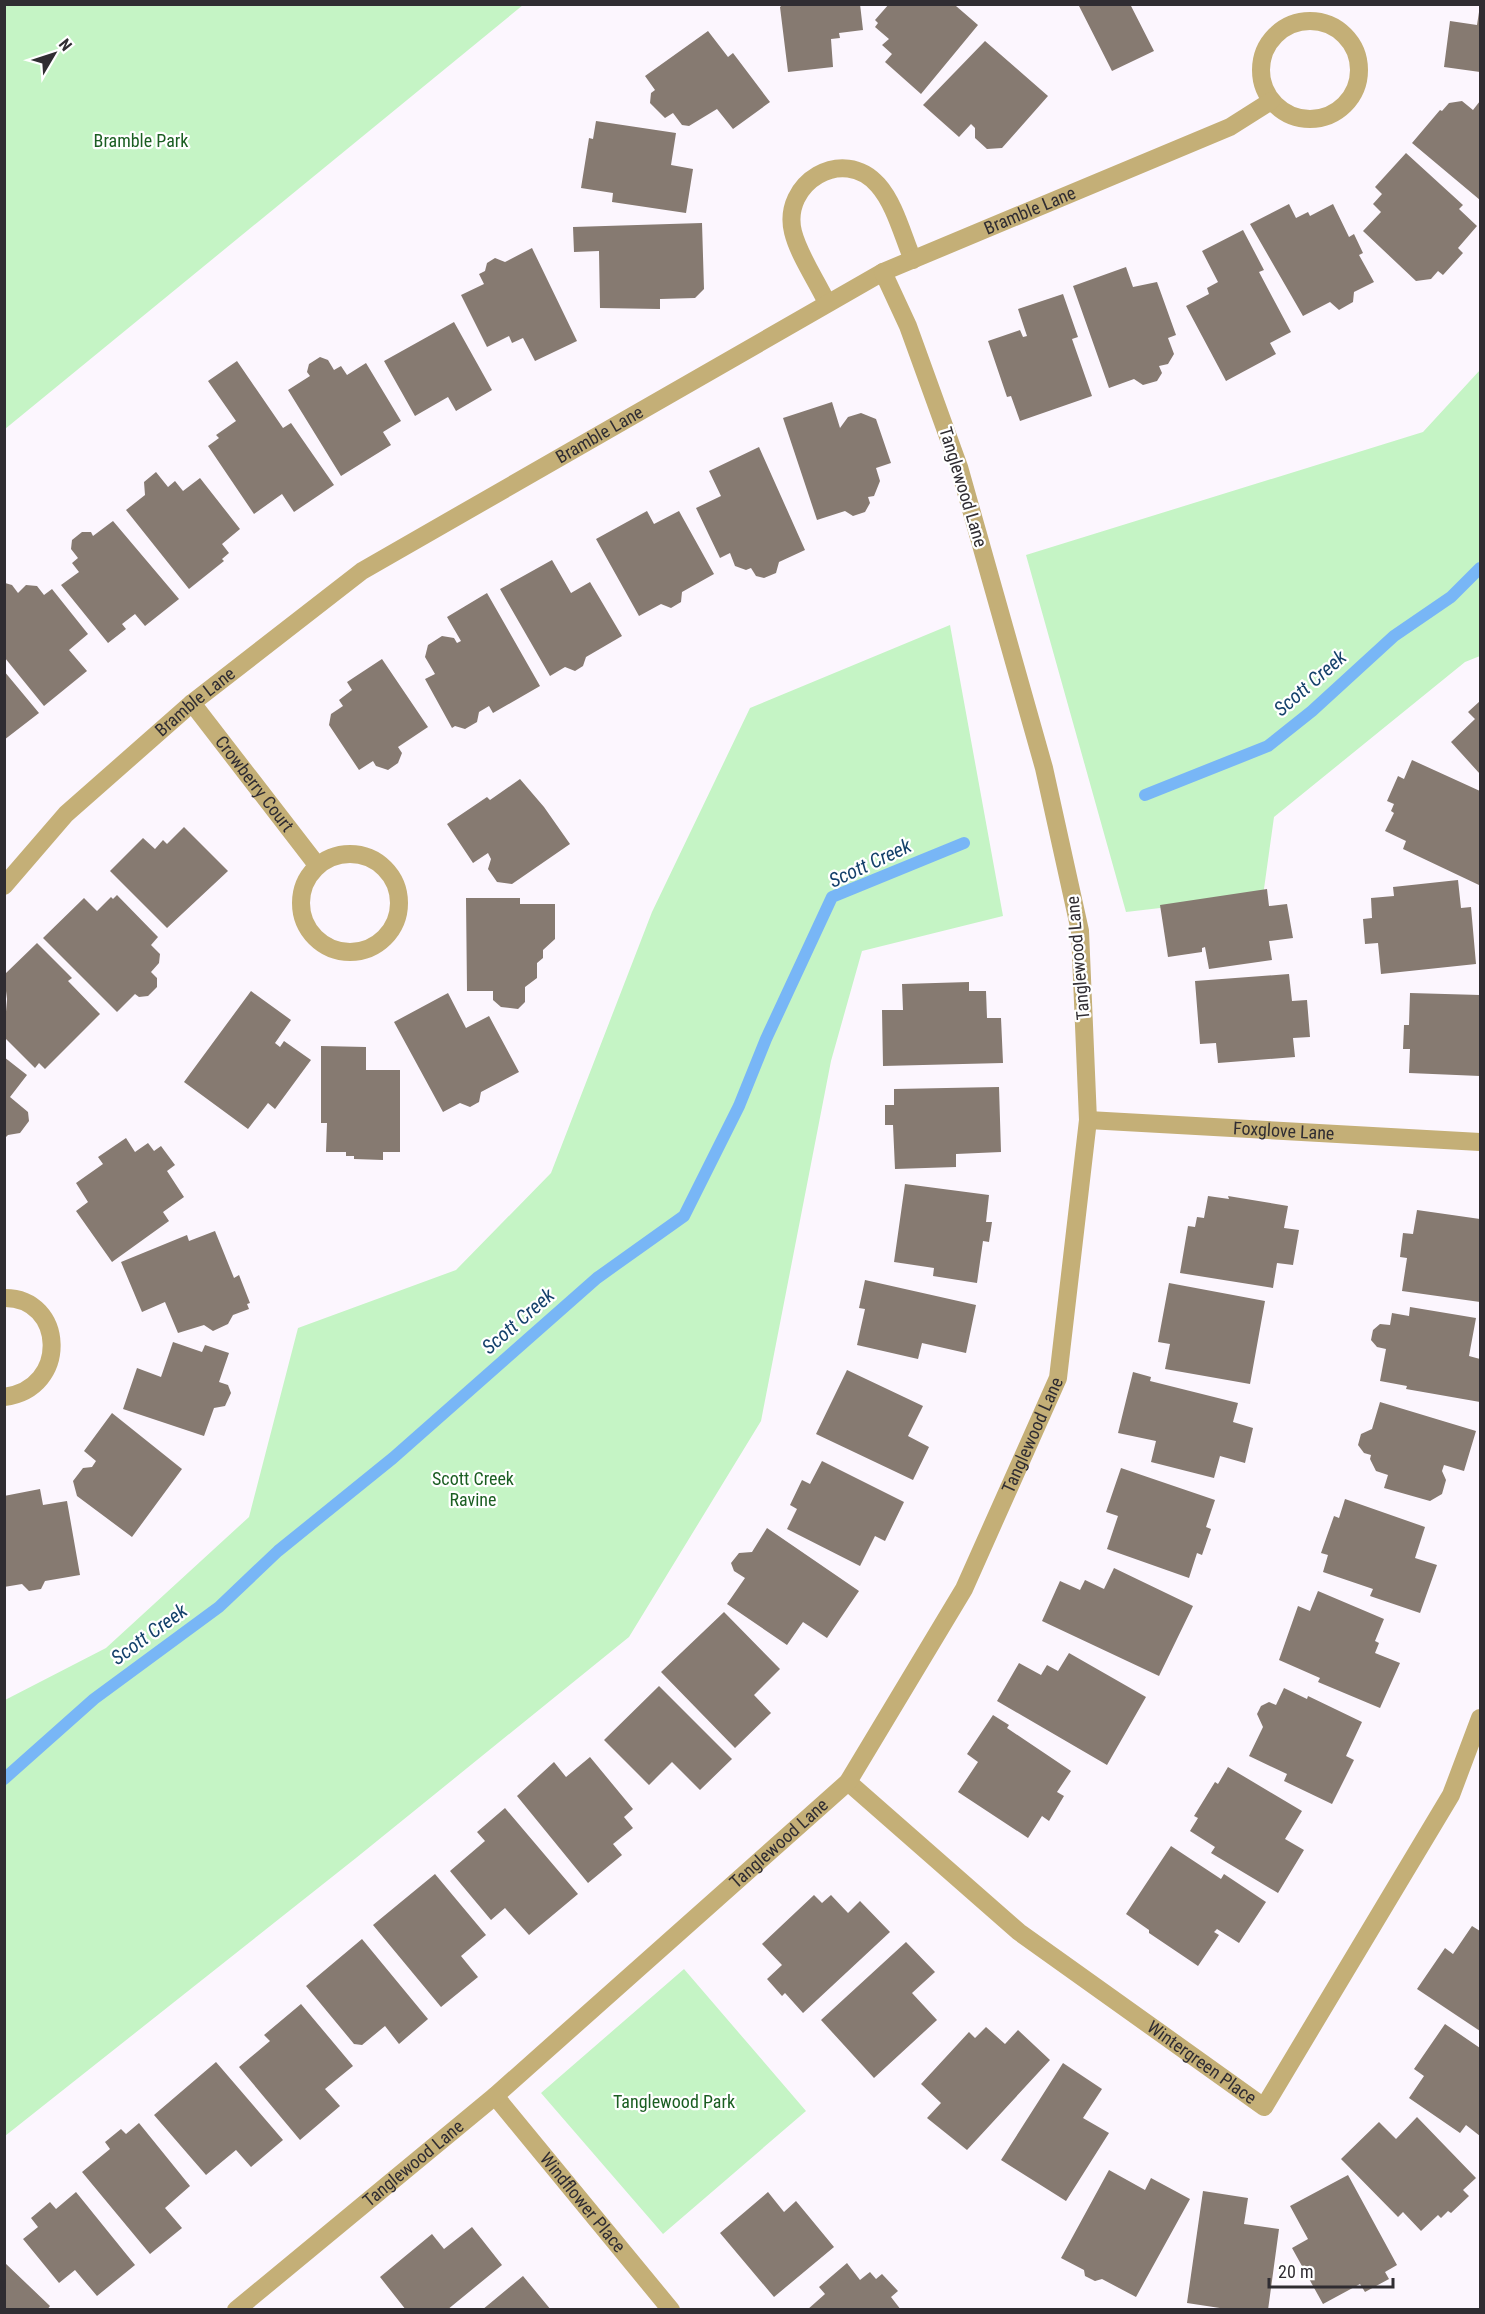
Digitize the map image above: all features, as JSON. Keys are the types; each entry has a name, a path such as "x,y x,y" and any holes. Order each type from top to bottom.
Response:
{"street":[{"path":"1301,21 1318,21 1334,26 1347,37 1356,50 1360,66 1359,82 1353,96 1342,108 1329,116 1313,120 1283,112 1271,101 1263,86 1260,69 1264,52 1272,38 1286,26 1301,21"},
{"name":"Bramble Lane","path":"4,886 66,814 192,703 362,571 883,273 1230,127 1271,101"},
{"path":"827,303 793,233 791,216 798,192 816,174 831,169 849,168 865,174 878,185 913,260"},
{"name":"Tanglewood Lane","path":"236,2310 495,2096 848,1782 964,1589 1058,1378 1088,1120 1080,931 1071,879 1044,768 958,467 908,326 883,273"},
{"name":"Crowberry Court","path":"192,703 318,865"},
{"path":"341,854 358,854 374,859 387,870 395,884 399,899 398,914 392,929 381,941 368,949 352,952 336,951 322,944 311,933 302,918 300,902 303,885 318,865 341,854"},
{"name":"Foxglove Lane","path":"1088,1120 1480,1142"},
{"path":"4,1298 27,1304 40,1314 53,1343 51,1359 45,1373 37,1383 21,1394 4,1396"},
{"name":"Wintergreen Place","path":"848,1782 1019,1932 1264,2107 1451,1795 1480,1718"},
{"name":"Windflower Place","path":"495,2096 671,2310"}],"green space":[{"name":"Bramble Park","path":"5,4 523,4 523,5 5,429"},
{"path":"1480,370 1480,656 1465,662 1274,817 1263,896 1126,912 1026,555 1423,432"},
{"name":"Scott Creek Ravine","path":"950,625 1003,916 862,951 831,1061 761,1421 629,1637 356,1858 5,2136 5,1700 106,1648 249,1517 298,1328 456,1270 551,1173 652,912 750,708"},
{"name":"Tanglewood Park","path":"684,1969 806,2111 663,2234 541,2093"}],"building":[{"path":"783,4 860,4 863,30 839,33 840,38 831,39 833,67 788,72 780,7"},
{"path":"889,4 958,4 956,6 978,25 921,94 885,62 892,54 882,45 889,39 875,27 878,23 875,20"},
{"path":"1078,4 1130,4 1154,51 1112,71"},
{"path":"1479,12 1480,72 1444,67 1450,21 1477,25"},
{"path":"708,31 728,57 733,53 770,102 733,129 717,109 689,126 682,125 673,113 665,118 650,103 651,93 655,90 645,76"},
{"path":"985,41 1048,96 1002,148 987,149 975,138 975,128 971,124 959,137 923,105"},
{"path":"1462,101 1473,110 1480,101 1480,200 1412,143 1440,110 1442,111 1449,103"},
{"path":"596,121 676,133 671,165 693,169 686,213 612,202 613,193 581,188 589,138 593,139"},
{"path":"1406,153 1463,205 1459,209 1477,226 1458,248 1463,253 1443,275 1438,271 1431,279 1416,281 1363,231 1381,212 1373,204 1382,194 1375,187"},
{"path":"1289,204 1296,218 1308,212 1310,216 1333,204 1349,237 1354,234 1363,253 1359,255 1374,282 1354,292 1353,302 1339,310 1330,302 1303,316 1250,224"},
{"path":"702,223 704,289 695,298 660,299 660,309 600,308 599,251 574,252 573,227"},
{"path":"1243,230 1264,270 1259,272 1291,332 1270,343 1276,354 1226,381 1186,306 1209,294 1207,288 1218,282 1202,251"},
{"path":"532,248 577,341 535,361 523,338 512,343 509,336 487,347 461,295 484,284 479,274 485,271 487,263 495,258 505,262"},
{"path":"1126,267 1133,287 1157,282 1176,335 1168,338 1174,354 1168,364 1159,366 1162,373 1157,381 1143,385 1134,379 1109,388 1073,286"},
{"path":"1063,294 1078,337 1072,339 1092,396 1020,421 1011,396 1007,397 988,341 1020,330 1023,337 1027,336 1018,309"},
{"path":"454,322 492,390 456,411 448,397 415,416 384,361"},
{"path":"320,357 328,360 334,370 341,366 347,375 366,363 401,421 383,432 391,445 341,476 288,390 310,376 307,372 309,364"},
{"path":"237,361 283,428 291,423 334,485 294,512 282,494 254,514 208,446 219,438 216,435 236,421 208,381"},
{"path":"832,402 840,428 848,417 861,413 876,419 891,463 876,468 880,481 874,496 868,497 870,503 865,512 853,516 845,511 817,520 783,418"},
{"path":"759,447 805,550 779,562 776,573 764,578 756,576 751,568 746,570 735,566 730,553 720,558 696,508 721,496 709,471"},
{"path":"156,472 168,487 175,481 183,491 200,478 240,529 222,544 229,553 222,559 224,561 189,589 126,510 145,495 144,482"},
{"path":"647,511 654,524 679,511 714,574 682,592 681,602 671,608 661,604 639,616 596,539"},
{"path":"113,521 179,599 145,626 135,614 122,624 126,629 108,643 61,585 79,572 72,563 78,558 71,549 72,540 82,532 91,532 93,536"},
{"path":"552,560 571,593 590,582 622,636 586,657 583,666 575,671 565,667 550,676 500,589"},
{"path":"5,583 12,585 18,593 26,585 37,586 44,595 52,589 88,634 69,650 87,671 44,706 5,658"},
{"path":"487,593 540,686 493,713 489,706 479,712 477,722 465,729 455,726 452,728 425,679 435,674 425,657 428,645 442,636 454,638 457,643 461,641 447,617"},
{"path":"382,659 428,727 398,747 402,753 398,763 388,770 376,766 373,761 359,770 329,725 331,714 343,706 339,700 352,690 347,682"},
{"path":"4,671 39,713 4,740"},
{"path":"1480,701 1480,774 1451,742 1475,719 1468,712"},
{"path":"1412,760 1480,791 1479,885 1403,849 1406,841 1385,831 1394,813 1391,811 1394,804 1387,801 1398,776 1404,779"},
{"path":"520,779 544,807 570,844 512,884 497,882 488,869 491,859 488,853 473,863 447,824 487,797 490,800"},
{"path":"184,827 228,871 167,928 110,871 143,838 155,849 163,840 167,844"},
{"path":"1458,880 1461,908 1471,907 1476,964 1381,974 1378,943 1365,944 1363,919 1372,918 1371,898 1394,896 1393,887"},
{"path":"1267,889 1269,906 1287,904 1293,938 1269,941 1272,960 1209,969 1205,947 1202,948 1202,952 1168,957 1160,905"},
{"path":"117,895 158,937 151,945 160,954 159,963 151,972 157,978 157,987 148,996 139,997 135,994 117,1012 43,938 84,898 97,911 111,897 113,899"},
{"path":"466,898 520,898 520,904 555,904 555,939 543,950 543,958 537,963 537,978 525,987 525,1002 518,1009 501,1007 493,1000 493,991 467,991"},
{"path":"37,943 72,978 68,981 100,1014 45,1069 39,1063 35,1068 4,1037 7,999 4,975"},
{"path":"1289,974 1292,1001 1307,1000 1310,1037 1293,1038 1295,1057 1218,1063 1216,1043 1200,1044 1195,981"},
{"path":"969,982 969,991 986,991 987,1018 1001,1018 1003,1063 883,1066 882,1010 903,1010 902,984"},
{"path":"251,991 291,1020 275,1043 280,1047 284,1041 311,1060 275,1109 268,1103 248,1129 184,1082"},
{"path":"448,993 466,1028 489,1016 519,1072 481,1092 479,1102 470,1107 460,1103 443,1112 394,1022"},
{"path":"1410,993 1480,995 1480,1076 1409,1073 1410,1049 1403,1049 1404,1025 1409,1025"},
{"path":"321,1046 366,1047 366,1070 400,1070 400,1152 383,1152 383,1160 354,1159 354,1156 346,1156 346,1152 326,1152 327,1123 321,1123"},
{"path":"4,1057 27,1075 10,1097 28,1112 29,1121 20,1133 8,1135 4,1139"},
{"path":"999,1087 1001,1152 956,1154 956,1167 895,1169 893,1125 885,1125 885,1105 894,1105 894,1089"},
{"path":"126,1138 135,1152 148,1143 154,1151 161,1146 175,1165 167,1171 184,1197 163,1212 169,1221 112,1262 76,1211 88,1202 76,1183 103,1164 98,1157"},
{"path":"905,1184 989,1195 986,1222 992,1222 989,1242 983,1241 977,1283 933,1276 934,1268 894,1262"},
{"path":"1208,1196 1229,1199 1228,1196 1288,1206 1284,1228 1299,1230 1293,1265 1277,1263 1273,1288 1180,1273 1188,1226 1195,1227 1197,1217 1204,1218"},
{"path":"1417,1210 1480,1219 1480,1302 1402,1291 1407,1258 1400,1257 1403,1233 1413,1234"},
{"path":"215,1231 234,1278 239,1275 250,1303 247,1304 249,1309 233,1315 228,1324 213,1331 204,1325 178,1333 165,1302 142,1312 121,1262 187,1235 189,1241"},
{"path":"865,1280 976,1305 966,1353 922,1343 918,1359 857,1345 865,1309 859,1308"},
{"path":"1169,1283 1265,1301 1250,1384 1165,1369 1170,1344 1158,1342"},
{"path":"1410,1307 1476,1318 1469,1356 1480,1359 1480,1402 1406,1389 1407,1386 1380,1381 1386,1349 1377,1347 1371,1340 1373,1330 1380,1324 1390,1325 1392,1313 1409,1316"},
{"path":"173,1342 202,1352 205,1345 229,1353 219,1382 228,1385 231,1393 225,1406 214,1408 204,1436 123,1409 137,1368 161,1377"},
{"path":"847,1370 923,1406 908,1436 929,1447 913,1480 816,1434"},
{"path":"1133,1372 1151,1377 1150,1381 1238,1403 1233,1422 1253,1428 1245,1463 1220,1456 1214,1478 1151,1462 1156,1441 1118,1433"},
{"path":"1380,1402 1476,1431 1464,1471 1444,1465 1442,1471 1446,1480 1442,1494 1430,1501 1384,1488 1388,1475 1376,1471 1370,1459 1371,1455 1364,1453 1358,1445 1361,1434 1372,1429"},
{"path":"112,1413 182,1469 132,1537 77,1496 73,1481 83,1468 92,1467 96,1461 84,1451"},
{"path":"822,1461 904,1502 885,1541 875,1536 860,1566 787,1529 797,1509 790,1505 802,1480 810,1484"},
{"path":"1121,1468 1215,1500 1206,1527 1211,1529 1202,1555 1197,1553 1189,1578 1107,1549 1118,1516 1106,1512"},
{"path":"40,1489 43,1505 67,1501 80,1575 45,1581 41,1589 29,1591 22,1584 4,1587 4,1496"},
{"path":"1345,1499 1425,1527 1415,1558 1437,1565 1420,1613 1370,1596 1373,1589 1323,1572 1328,1555 1321,1553 1334,1516 1339,1518"},
{"path":"767,1528 859,1591 827,1638 803,1622 787,1645 727,1604 745,1578 734,1571 731,1563 739,1553 752,1552"},
{"path":"1114,1568 1193,1606 1159,1676 1042,1621 1060,1581 1080,1590 1085,1580 1104,1589"},
{"path":"1318,1591 1384,1619 1375,1641 1379,1643 1375,1653 1400,1663 1380,1708 1318,1682 1320,1678 1279,1660 1298,1606 1310,1611"},
{"path":"724,1612 780,1669 754,1695 771,1713 735,1748 661,1672"},
{"path":"1069,1653 1146,1697 1107,1765 997,1701 1019,1663 1041,1675 1047,1665 1058,1671"},
{"path":"659,1686 732,1759 700,1790 672,1762 649,1785 604,1740"},
{"path":"1284,1688 1307,1699 1308,1696 1362,1722 1346,1756 1354,1760 1332,1804 1284,1781 1287,1774 1249,1756 1263,1727 1257,1714 1261,1706 1269,1702 1276,1705"},
{"path":"993,1715 1009,1725 1007,1728 1071,1771 1057,1792 1064,1796 1049,1821 1042,1816 1028,1838 958,1792 978,1762 967,1754"},
{"path":"590,1757 633,1809 624,1817 633,1828 613,1844 622,1855 588,1883 517,1796 554,1762 566,1777"},
{"path":"1228,1767 1302,1811 1285,1839 1304,1850 1278,1893 1211,1853 1215,1847 1190,1831 1198,1818 1194,1816 1215,1782 1218,1784"},
{"path":"505,1808 578,1894 529,1935 505,1908 491,1920 450,1871 485,1841 477,1832"},
{"path":"1171,1846 1221,1879 1224,1874 1266,1902 1239,1943 1217,1929 1214,1932 1219,1935 1198,1966 1149,1933 1149,1930 1126,1914"},
{"path":"435,1874 486,1935 461,1956 478,1977 441,2007 373,1925"},
{"path":"814,1895 822,1903 831,1895 848,1913 860,1901 890,1932 803,2013 785,1993 782,1996 767,1979 782,1965 762,1944"},
{"path":"1472,1926 1480,1931 1480,2031 1417,1989 1445,1948 1453,1954"},
{"path":"362,1939 428,2019 399,2044 385,2026 362,2045 354,2044 306,1986"},
{"path":"906,1942 935,1972 912,1993 937,2020 874,2078 821,2020"},
{"path":"301,2004 353,2066 325,2089 340,2106 300,2140 239,2067 270,2041 264,2035"},
{"path":"1445,2024 1480,2048 1480,2136 1466,2125 1460,2133 1409,2098 1424,2076 1414,2069"},
{"path":"986,2027 1005,2044 1018,2030 1050,2060 967,2150 927,2118 941,2103 921,2084 969,2032 975,2038"},
{"path":"216,2062 283,2140 251,2167 236,2150 206,2175 154,2115"},
{"path":"1063,2063 1102,2089 1083,2118 1109,2133 1066,2201 1001,2160"},
{"path":"1417,2117 1476,2178 1463,2190 1469,2196 1451,2213 1448,2211 1441,2218 1438,2215 1421,2231 1403,2212 1398,2217 1341,2159 1379,2122 1396,2139"},
{"path":"139,2123 190,2186 165,2208 182,2228 150,2254 82,2172 110,2149 105,2142 121,2129 126,2134"},
{"path":"1109,2170 1145,2190 1151,2178 1190,2199 1136,2297 1102,2279 1095,2281 1085,2276 1084,2270 1061,2258"},
{"path":"1348,2175 1397,2265 1385,2272 1389,2279 1365,2292 1360,2284 1323,2304 1292,2248 1308,2239 1290,2206"},
{"path":"1203,2191 1248,2198 1244,2224 1279,2229 1268,2310 1233,2310 1187,2303"},
{"path":"76,2192 135,2265 97,2296 75,2270 59,2283 23,2239 38,2227 31,2218 50,2202 56,2209"},
{"path":"768,2192 784,2212 796,2201 834,2247 774,2297 720,2233"},
{"path":"472,2227 502,2265 447,2310 406,2310 380,2277 432,2234 444,2249"},
{"path":"4,2262 50,2306 47,2310 4,2310"},
{"path":"847,2263 860,2280 870,2272 876,2279 882,2274 898,2291 891,2297 901,2310 807,2310 825,2294 819,2287"},
{"path":"523,2276 551,2310 482,2310"}],"waterway":[{"name":"Scott Creek","path":"1145,795 1268,746 1312,711 1394,636 1451,597 1480,568"},
{"name":"Scott Creek","path":"4,1779 94,1699 219,1607 278,1551 393,1458 597,1278 684,1216 739,1106 766,1039 832,897 964,843"}]}
